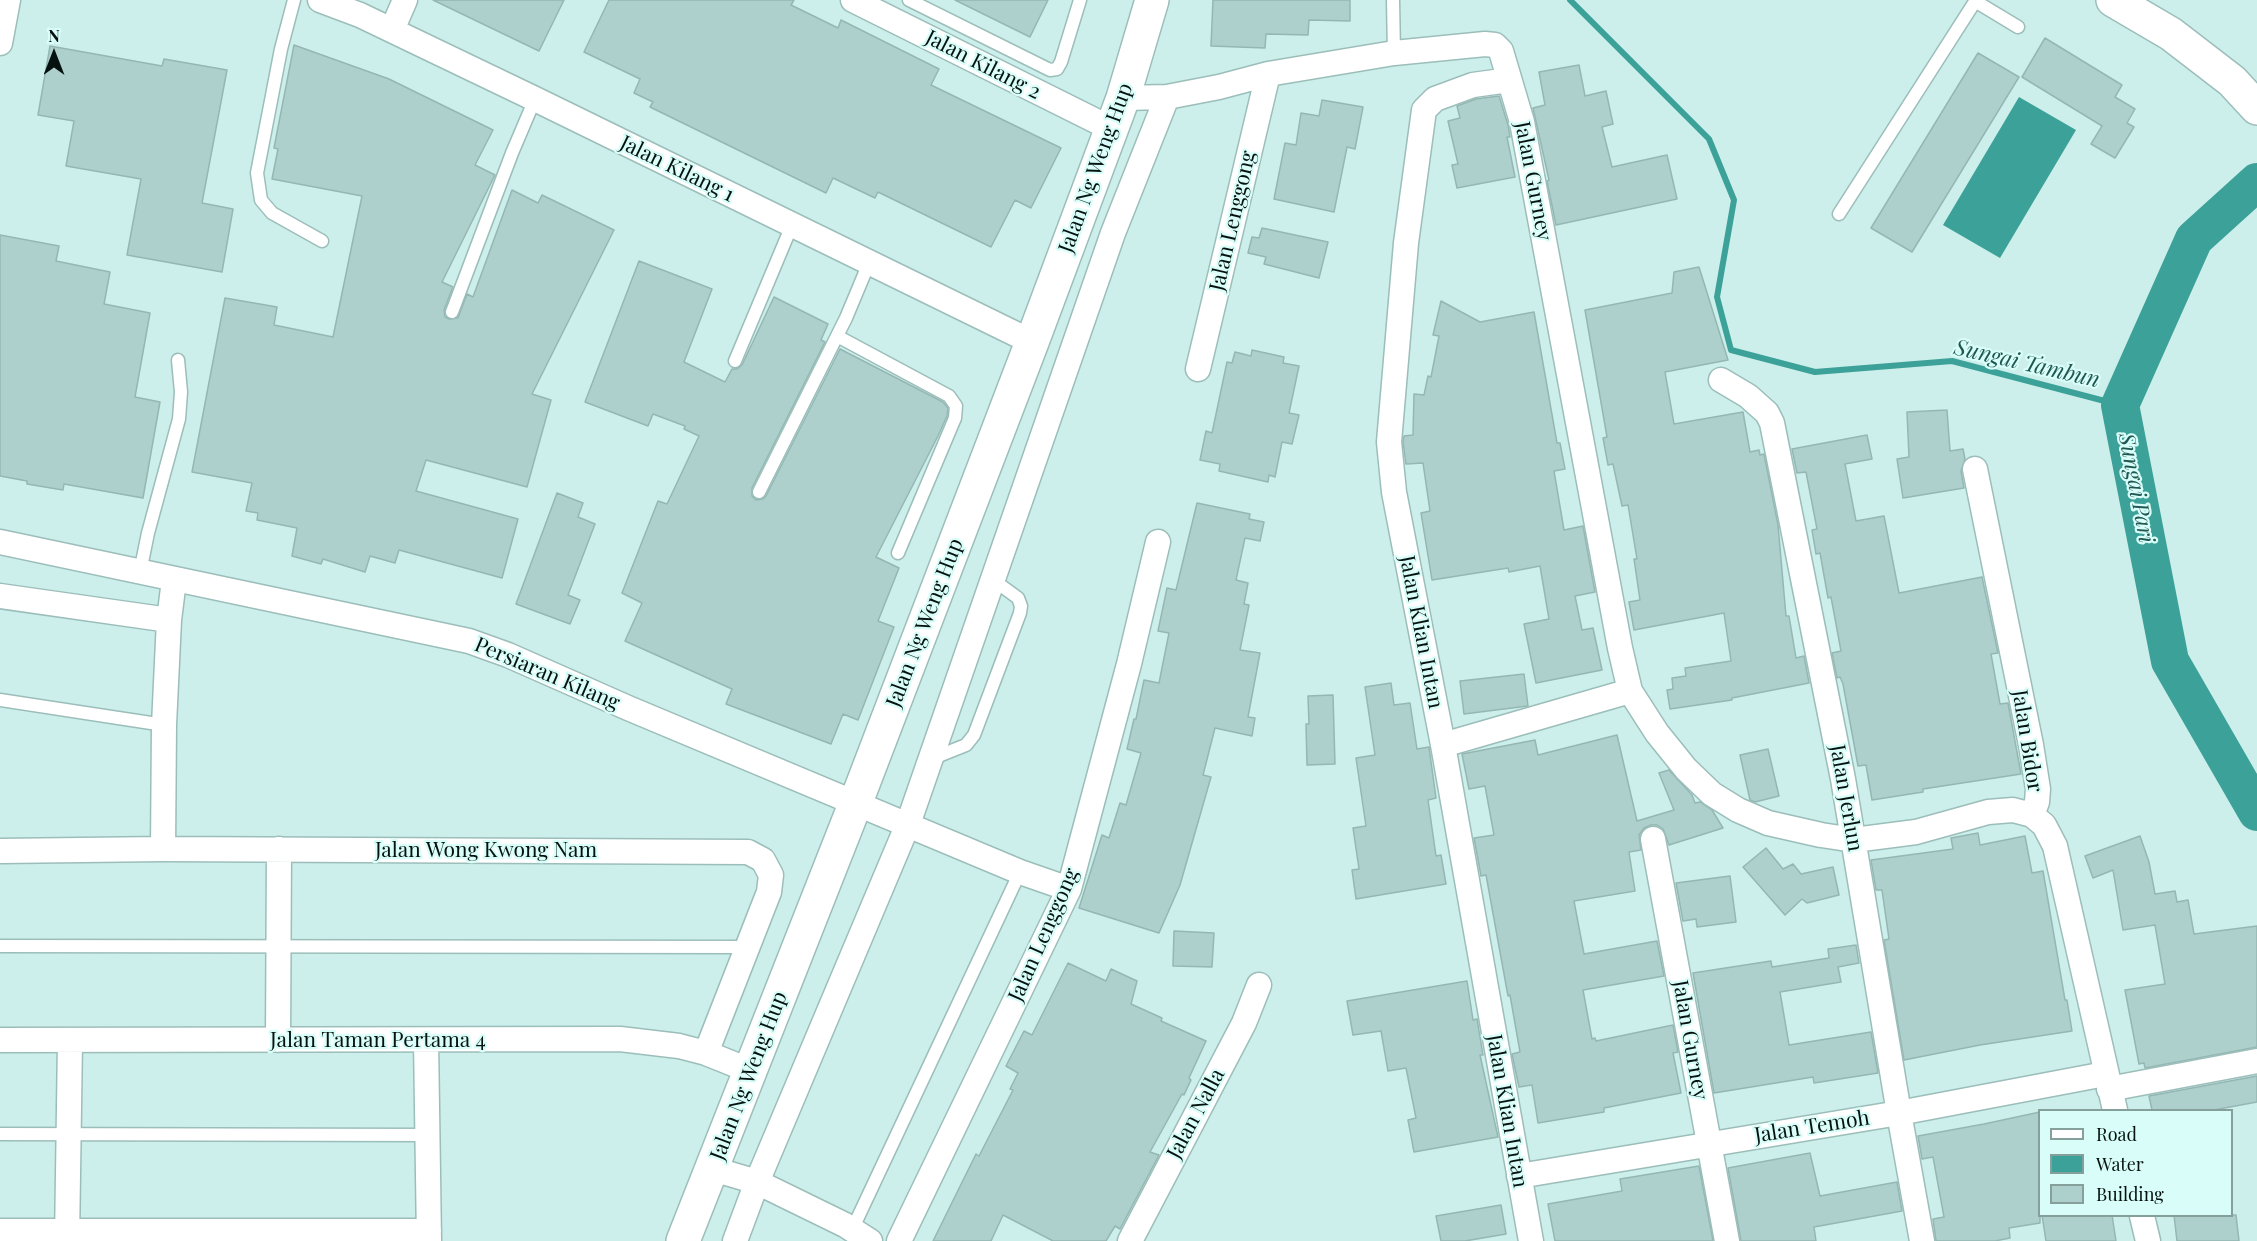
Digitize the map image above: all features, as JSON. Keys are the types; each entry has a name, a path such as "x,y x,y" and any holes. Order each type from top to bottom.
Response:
{"main road":[{"name":"Jalan Ng Weng Hup","path":"683,1241 752,1071 1032,342 1123,98 1152,0"},
{"path":"2113,0 2241,74"},
{"path":"2158,0 2241,74 2257,108"}],"street":[{"path":"0,43 8,0"},
{"name":"Jalan Kilang 1","path":"320,0 392,30 1032,342"},
{"path":"392,30 405,0"},
{"name":"Jalan Kilang 2","path":"853,0 1112,129"},
{"name":"Jalan Gurney","path":"1123,98 1167,97 1268,74 1395,53 1485,44 1495,45 1501,51 1522,122 1630,691"},
{"name":"Jalan Lenggong","path":"1198,369 1268,74"},
{"name":"Jalan Klian Intan","path":"1509,80 1473,85 1435,99 1424,110 1406,243 1391,413 1391,465 1394,492 1443,745 1531,1241"},
{"path":"735,1241 757,1182 908,824 1113,234 1167,97"},
{"name":"Jalan Jerlun","path":"1721,380 1748,396 1767,413 1772,423 1854,840 1922,1241"},
{"name":"Jalan Bidor","path":"1975,469 2031,744 2038,789 2037,802 2032,815 2044,825 2055,846 2110,1091"},
{"name":"Persiaran Kilang","path":"0,542 469,641 508,655 628,708 1020,872 1069,889"},
{"name":"Jalan Lenggong","path":"898,1241 1069,889 1129,664 1158,542"},
{"path":"163,849 168,620 174,580"},
{"path":"0,596 168,620"},
{"path":"1443,745 1630,691 1657,733 1686,769 1712,794 1738,810 1768,823 1854,840 1916,832 1988,812 2013,810 2032,815"},
{"name":"Jalan Gurney","path":"1653,839 1727,1241"},
{"path":"278,1040 279,849"},
{"name":"Jalan Wong Kwong Nam","path":"0,851 279,849 748,852 764,860 771,875 769,892 706,1053"},
{"name":"Jalan Nalla","path":"1130,1241 1244,1023 1259,985"},
{"name":"Jalan Taman Pertama 4","path":"0,1040 621,1040 656,1042 706,1053 752,1071"},
{"path":"0,1231 66,1236 429,1236 426,1040"},
{"path":"66,1236 70,1134 70,1041"},
{"name":"Jalan Temoh","path":"1519,1176 1899,1113 2110,1091 2257,1061"},
{"path":"713,1169 757,1182 861,1235"},
{"path":"2142,1217 2148,1241"}],"lane":[{"path":"294,0 281,49 257,173 261,200 272,213 322,241"},
{"path":"909,0 1050,70 1057,69 1061,62 1080,0"},
{"path":"1393,0 1395,53"},
{"path":"1839,214 1976,1 2018,27"},
{"path":"452,312 512,153 535,99"},
{"path":"735,361 792,225"},
{"path":"759,492 837,336 869,263"},
{"path":"837,336 949,396 956,406 955,418 898,553"},
{"path":"140,572 148,533 179,419 181,392 178,360"},
{"path":"930,759 966,745 974,735 1020,613 1021,606 1018,598 992,579"},
{"path":"0,700 164,725"},
{"path":"861,1235 1020,872"},
{"path":"0,946 748,947"},
{"path":"0,1134 428,1135"}],"water":[{"path":"2019,97 2076,130 2000,258 1943,225"}],"building":[{"path":"433,0 564,0 539,51"},
{"path":"609,0 794,0 791,5 838,28 841,20 939,69 931,85 1061,148 1031,208 1015,200 991,247 878,192 875,198 833,178 826,193 650,107 653,102 634,93 640,79 584,52"},
{"path":"955,0 1048,0 1030,37"},
{"path":"1213,0 1350,0 1350,21 1309,20 1308,35 1266,34 1265,48 1211,46"},
{"path":"2045,38 2122,85 2115,97 2135,109 2127,123 2134,127 2115,158 2091,144 2102,126 2022,77"},
{"path":"294,45 389,79 493,130 475,165 495,175 442,282 453,287 444,310 445,317 458,318 467,294 473,297 512,190 538,203 542,195 614,230 532,394 551,400 527,487 426,460 416,491 518,519 502,578 399,550 395,563 370,556 365,572 323,559 321,564 292,556 297,528 257,520 258,513 246,511 252,483 192,472 225,298 277,307 274,325 333,337 362,196 272,179 278,149 274,148"},
{"path":"50,46 162,66 164,59 227,70 202,203 233,209 222,272 127,255 141,179 66,166 74,121 38,115"},
{"path":"1978,53 2019,77 1912,252 1871,228"},
{"path":"1579,65 1585,96 1606,91 1613,124 1602,127 1612,167 1667,155 1677,199 1556,225 1547,181 1549,180 1533,108 1545,105 1539,72"},
{"path":"1499,96 1508,125 1510,137 1507,137 1515,177 1457,188 1452,165 1458,164 1448,121 1460,118 1457,106 1476,99"},
{"path":"1322,100 1363,107 1355,149 1347,147 1334,212 1274,199 1285,143 1296,145 1301,113 1319,116"},
{"path":"1262,228 1328,242 1319,278 1264,264 1266,257 1248,253 1252,237 1259,238"},
{"path":"0,235 59,246 56,261 110,272 104,304 150,313 135,397 160,402 143,498 64,484 63,490 27,484 27,481 0,476"},
{"path":"639,261 712,289 684,362 725,382 732,369 737,369 742,365 774,297 828,324 821,340 825,342 752,488 752,496 756,500 766,496 840,349 943,402 948,408 938,436 876,557 899,568 878,621 894,627 858,720 843,714 831,744 726,704 732,689 625,641 642,603 622,593 658,501 667,504 699,436 684,429 685,426 653,414 648,426 585,402"},
{"path":"1699,267 1728,360 1665,372 1674,424 1743,412 1750,452 1759,450 1760,455 1764,454 1778,525 1786,616 1789,616 1796,658 1804,656 1809,683 1732,698 1732,700 1670,709 1667,690 1673,689 1672,678 1686,676 1685,668 1731,661 1724,613 1634,630 1629,602 1640,600 1634,559 1637,559 1628,505 1622,506 1613,464 1608,465 1603,438 1607,437 1585,310 1672,293 1674,272"},
{"path":"1441,301 1480,322 1534,312 1557,443 1560,443 1565,469 1554,471 1564,530 1583,526 1595,592 1575,596 1582,630 1593,628 1602,670 1536,683 1524,624 1549,619 1540,566 1509,572 1508,568 1432,580 1421,513 1430,511 1423,463 1406,464 1403,442 1404,436 1413,435 1414,394 1424,395 1428,376 1431,377 1439,336 1433,335"},
{"path":"1252,350 1284,357 1283,363 1299,366 1289,413 1299,415 1292,444 1282,442 1275,477 1269,475 1268,482 1219,471 1220,464 1200,460 1206,431 1212,433 1227,362 1232,363 1235,352 1251,356"},
{"path":"1947,410 1950,451 1963,449 1965,459 1961,471 1964,488 1903,498 1897,459 1909,457 1907,412"},
{"path":"1867,435 1872,459 1845,464 1856,521 1884,516 1899,593 1982,577 1998,653 1991,654 2000,704 2008,703 2021,774 1923,789 1923,792 1872,800 1866,765 1858,766 1843,684 1840,677 1837,678 1832,653 1841,651 1820,553 1816,554 1812,530 1817,529 1806,472 1797,473 1792,449"},
{"path":"557,493 583,503 578,517 595,524 568,595 580,600 570,624 516,604"},
{"path":"1197,503 1250,514 1249,519 1264,522 1260,541 1245,538 1236,580 1248,583 1244,604 1249,605 1240,650 1260,653 1248,717 1255,718 1252,736 1215,728 1203,775 1211,777 1180,885 1159,933 1079,908 1102,835 1109,838 1120,803 1126,805 1141,753 1127,749 1134,719 1136,719 1144,680 1159,683 1169,633 1158,631 1167,588 1176,590"},
{"path":"1524,674 1528,706 1464,714 1460,681"},
{"path":"1391,683 1394,705 1410,703 1417,749 1429,747 1436,798 1428,800 1436,856 1441,855 1446,884 1356,899 1352,870 1359,869 1353,828 1366,826 1356,758 1375,755 1365,687"},
{"path":"1333,695 1335,764 1307,765 1308,696"},
{"path":"1617,735 1637,821 1674,810 1659,773 1669,770 1692,795 1695,803 1700,802 1712,810 1723,828 1669,845 1663,829 1657,825 1644,828 1639,835 1641,850 1629,852 1635,891 1574,901 1584,954 1657,941 1664,976 1583,990 1592,1039 1595,1038 1596,1041 1673,1025 1678,1052 1673,1053 1681,1093 1604,1108 1604,1112 1538,1123 1532,1085 1519,1087 1512,1054 1520,1052 1510,995 1508,996 1486,875 1481,876 1474,838 1494,835 1485,786 1469,789 1462,754 1535,740 1538,755"},
{"path":"1768,749 1779,796 1755,802 1750,800 1740,755"},
{"path":"1978,833 1980,845 2025,836 2032,873 2043,871 2072,1031 1980,1045 1904,1060 1884,940 1889,939 1882,890 1876,890 1871,860 1953,849 1951,838"},
{"path":"2140,836 2149,862 2155,894 2175,891 2177,902 2188,900 2194,934 2257,926 2257,1047 2145,1068 2144,1063 2139,1064 2125,990 2165,984 2155,925 2123,930 2113,870 2093,878 2085,856"},
{"path":"1766,848 1783,869 1793,864 1801,874 1833,867 1839,895 1807,903 1802,899 1785,915 1743,867"},
{"path":"1730,876 1736,922 1697,927 1696,919 1683,921 1676,883"},
{"path":"1174,931 1214,933 1212,967 1173,966"},
{"path":"1856,945 1859,963 1838,967 1841,982 1780,992 1789,1045 1871,1032 1878,1073 1814,1083 1813,1077 1714,1093 1693,973 1771,961 1772,967 1829,958 1828,949"},
{"path":"1068,963 1106,981 1111,969 1137,981 1131,1004 1162,1018 1161,1021 1206,1041 1184,1095 1182,1094 1150,1152 1159,1155 1120,1229 1115,1226 1106,1241 1053,1241 1003,1215 991,1241 933,1241 976,1154 979,1156 1013,1090 1010,1089 1018,1073 1006,1066 1024,1031 1032,1035"},
{"path":"1467,981 1473,1020 1477,1019 1483,1055 1480,1055 1498,1137 1414,1152 1408,1120 1416,1118 1406,1068 1388,1071 1381,1031 1353,1035 1347,1001"},
{"path":"2257,1076 2257,1102 2219,1109 2152,1109 2149,1096"},
{"path":"2038,1112 2038,1217 2040,1217 2040,1223 2009,1228 2010,1238 1995,1241 1936,1241 1933,1219 1944,1217 1933,1157 1922,1159 1918,1136"},
{"path":"1810,1153 1820,1196 1897,1182 1902,1211 1814,1227 1816,1241 1741,1241 1728,1168"},
{"path":"1699,1166 1713,1241 1555,1241 1548,1204 1622,1191 1620,1179"},
{"path":"1501,1205 1506,1234 1465,1241 1441,1241 1436,1216"},
{"path":"2236,1215 2239,1241 2177,1241 2174,1217 2233,1217"},
{"path":"2042,1217 2112,1217 2116,1241 2046,1241"}],"waterway":[{"name":"Sungai Tambun","path":"1570,0 1709,139 1734,200 1717,297 1731,350 1815,372 1952,361 2120,405"},
{"name":"Sungai Pari","path":"2257,182 2194,239 2120,405 2170,661 2257,812"}]}
